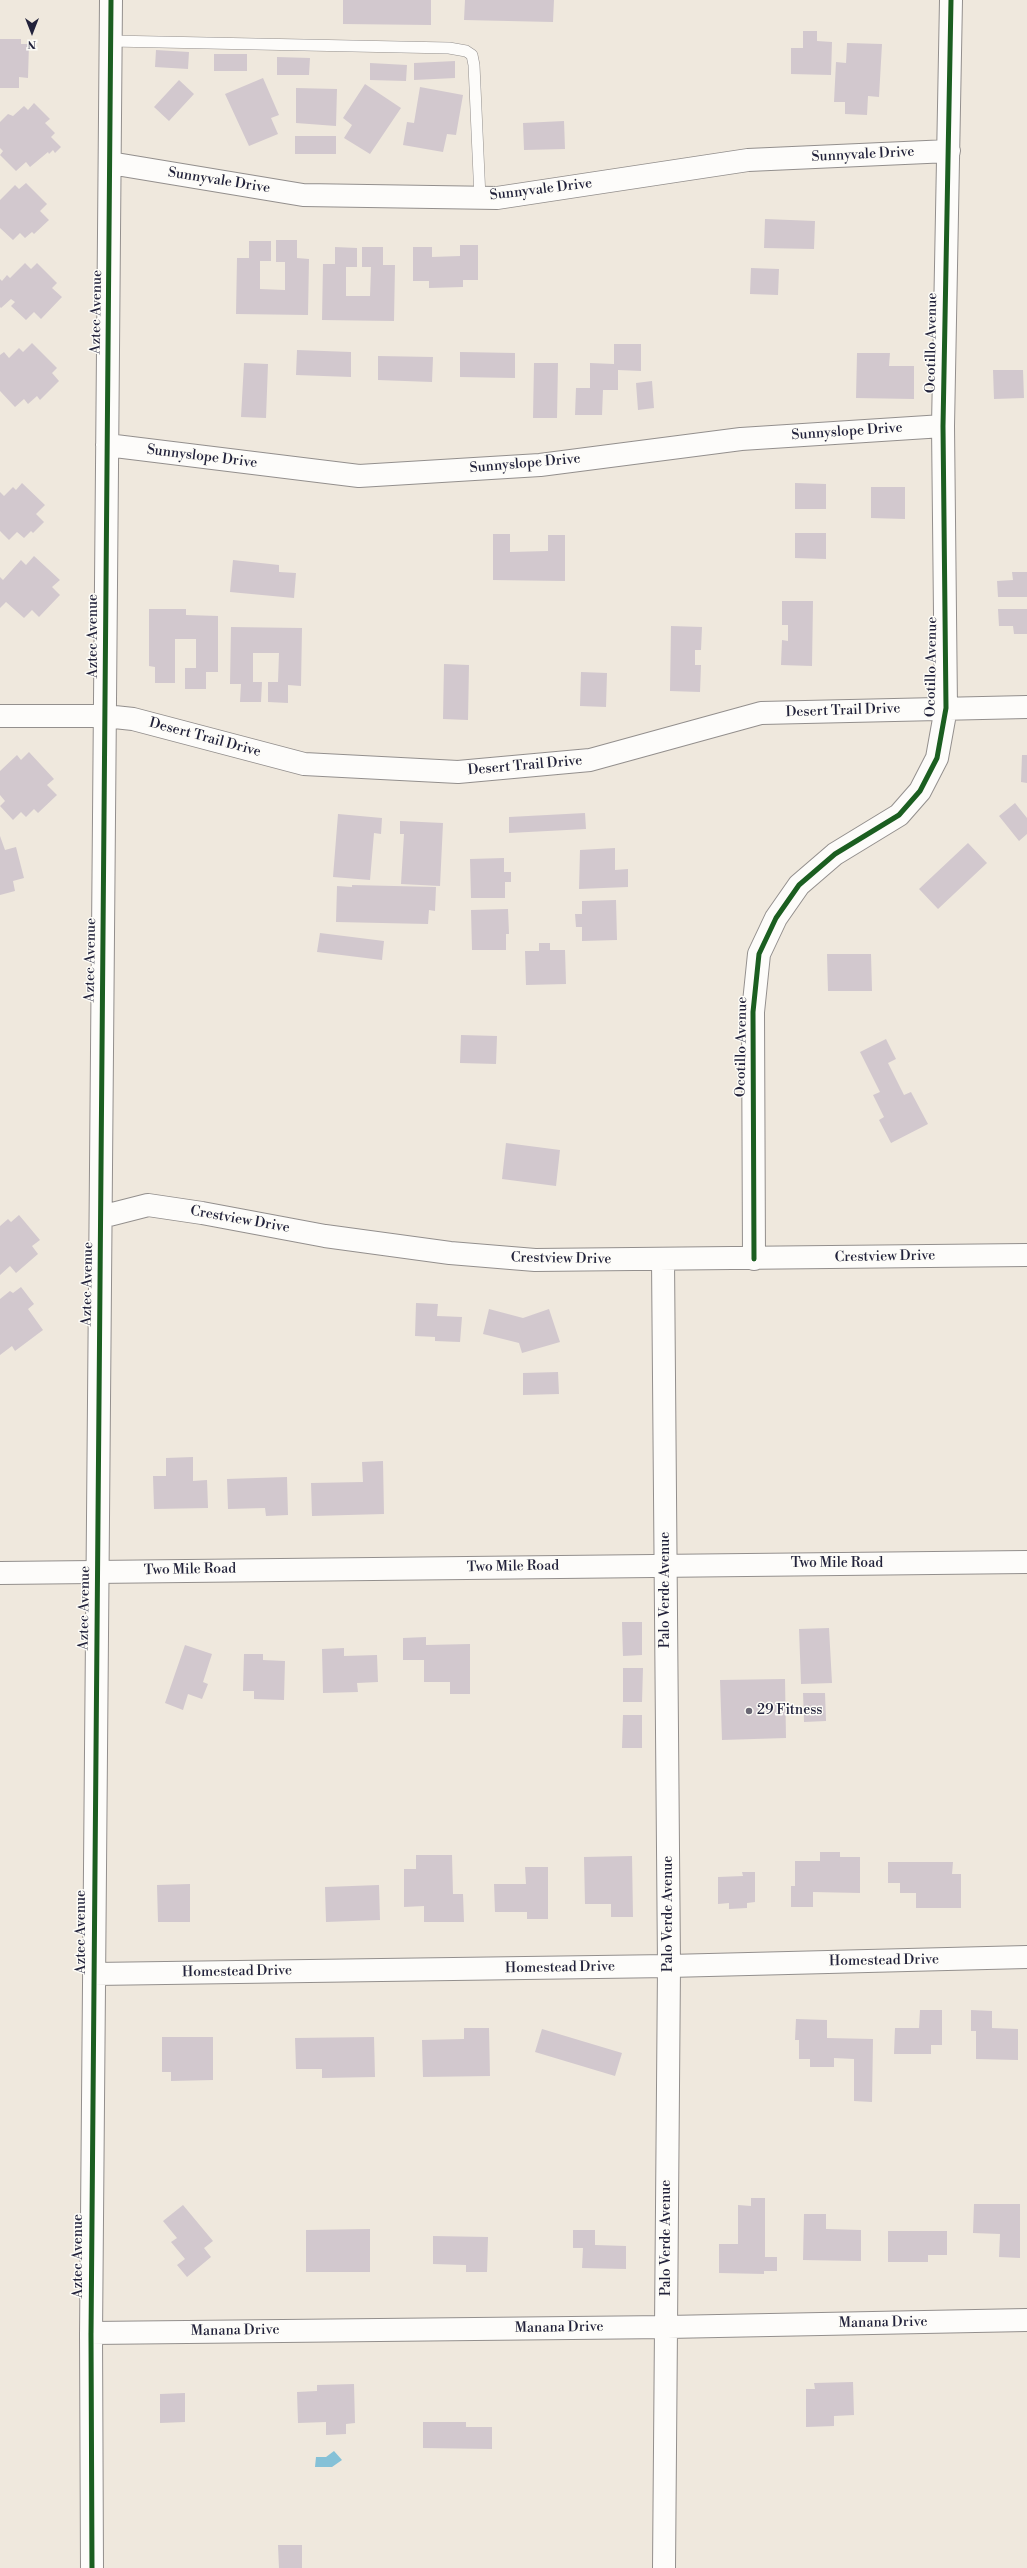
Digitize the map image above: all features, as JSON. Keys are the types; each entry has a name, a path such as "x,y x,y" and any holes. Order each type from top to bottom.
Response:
{"street":[{"name":"Aztec Avenue","path":"92,2568 91,2333 111,0"},
{"name":"Ocotillo Avenue","path":"754,1259 753,1012 759,954 776,918 799,885 835,854 899,815 920,791 937,758 946,708 942,426 951,0"},
{"name":"Sunnyvale Drive","path":"110,163 303,195 497,198 748,160 949,151"},
{"name":"Sunnyslope Drive","path":"107,445 359,476 540,465 740,439 942,426"},
{"name":"Desert Trail Drive","path":"0,716 105,716 133,719 304,764 458,772 590,760 761,714 1027,707"},
{"name":"Crestview Drive","path":"101,1217 148,1205 202,1212 325,1236 450,1253 535,1260 663,1260 1027,1255"},
{"name":"Palo Verde Avenue","path":"663,1260 669,1966 664,2568"},
{"name":"Two Mile Road","path":"0,1573 1027,1562"},
{"name":"Homestead Drive","path":"94,1974 669,1966 1027,1958"},
{"name":"Manana Drive","path":"91,2333 667,2327 1027,2320"}],"lane":[{"path":"111,41 449,48 466,51 472,55 474,65 480,198"}],"water":[{"path":"334,2451 342,2460 332,2467 315,2467 316,2457 326,2457"}],"building":[{"path":"343,0 431,0 431,25 343,24"},
{"path":"465,0 554,0 553,22 464,20"},
{"path":"803,31 817,31 817,41 832,42 831,75 791,74 791,48 803,48"},
{"path":"0,39 21,39 21,44 29,44 28,78 19,77 19,88 0,88"},
{"path":"847,43 882,44 879,97 868,96 867,115 845,114 845,102 834,102 836,62 846,63"},
{"path":"156,50 189,52 188,69 155,67"},
{"path":"214,54 247,54 247,71 214,71"},
{"path":"277,57 310,58 309,75 277,75"},
{"path":"455,61 455,78 414,80 414,63"},
{"path":"370,63 407,65 406,81 370,80"},
{"path":"263,78 279,115 271,118 278,134 249,146 225,94"},
{"path":"179,80 194,94 169,121 154,107"},
{"path":"365,84 401,108 370,154 344,138 352,125 343,118"},
{"path":"420,87 463,95 456,135 447,134 443,152 403,145 407,122 414,123"},
{"path":"296,88 337,89 336,126 296,123"},
{"path":"34,103 50,119 45,123 55,133 51,137 61,147 55,153 53,150 49,154 48,152 30,167 26,162 16,171 0,155 3,151 0,148 0,122 8,114 13,116 24,106 28,110"},
{"path":"564,121 565,149 524,150 523,123"},
{"path":"295,136 336,136 336,154 295,154"},
{"path":"26,183 47,204 40,211 49,220 34,234 32,232 25,238 20,233 13,240 0,228 0,200 15,185 19,189"},
{"path":"765,219 815,221 814,249 764,248"},
{"path":"276,240 297,240 297,258 309,259 308,315 236,314 237,258 249,258 249,241 271,241 271,261 260,261 260,289 285,290 285,262 276,262"},
{"path":"460,245 478,245 478,280 463,280 463,287 429,288 429,281 413,281 413,247 432,247 432,257 460,256"},
{"path":"335,247 357,248 357,267 346,267 346,296 370,296 371,267 362,267 362,247 383,247 383,265 395,265 394,321 322,320 323,264 335,264"},
{"path":"25,263 31,269 37,263 57,283 52,288 62,297 41,319 34,312 26,320 11,306 15,302 11,299 1,308 0,307 0,279 2,281 7,275 10,278"},
{"path":"751,268 779,269 778,295 750,294"},
{"path":"32,343 57,368 52,373 59,381 40,400 37,396 28,404 24,399 15,407 0,391 0,355 4,352 9,358 19,348 23,352"},
{"path":"614,344 641,344 641,371 618,370 618,390 603,390 602,415 575,415 576,388 590,388 590,363 614,364"},
{"path":"297,350 351,352 351,377 296,375"},
{"path":"460,352 515,353 515,378 460,377"},
{"path":"857,353 890,353 889,366 914,366 914,399 856,398"},
{"path":"378,356 433,357 432,382 378,380"},
{"path":"244,363 268,364 266,418 241,417"},
{"path":"534,363 558,363 557,418 533,418"},
{"path":"993,370 1023,370 1024,398 994,399"},
{"path":"652,381 654,408 638,410 636,383"},
{"path":"22,483 45,505 36,514 44,522 33,533 31,531 24,538 17,532 9,540 0,531 0,492 4,496 13,487 16,490"},
{"path":"795,483 826,484 826,509 795,509"},
{"path":"871,487 905,487 905,519 871,518"},
{"path":"795,533 826,533 826,559 795,558"},
{"path":"493,534 510,534 510,552 548,551 548,535 565,535 565,581 493,580"},
{"path":"34,556 60,580 52,587 60,595 39,617 32,610 24,618 6,602 0,608 0,577 3,580 21,560 26,565"},
{"path":"233,560 279,565 279,572 296,573 294,598 230,592"},
{"path":"1012,572 1027,572 1027,597 998,597 997,581 1013,580"},
{"path":"782,601 813,601 812,666 781,665 782,640 788,641 788,625 782,625"},
{"path":"149,609 186,609 186,615 218,616 218,672 206,672 206,689 185,689 185,668 196,668 196,639 175,639 175,683 155,683 155,667 149,666"},
{"path":"998,609 1027,609 1027,634 1014,634 1013,626 999,626"},
{"path":"671,626 702,627 701,650 695,650 695,665 701,665 700,692 670,691"},
{"path":"231,627 302,628 301,686 288,685 288,703 268,702 268,682 278,682 279,653 253,653 253,682 262,682 261,702 240,702 241,684 230,684"},
{"path":"444,664 469,665 468,720 443,719"},
{"path":"581,672 607,673 606,707 580,706"},
{"path":"29,752 54,779 47,785 57,795 38,813 34,809 26,817 21,812 13,820 0,806 5,801 0,795 0,771 17,755 21,760"},
{"path":"1022,755 1027,755 1027,783 1021,782"},
{"path":"1015,803 1027,818 1027,834 1019,841 999,816"},
{"path":"585,813 586,829 509,833 509,817"},
{"path":"338,814 382,818 381,834 374,833 370,880 333,877"},
{"path":"400,821 443,823 440,886 401,884 404,834 400,834"},
{"path":"0,836 5,850 16,847 24,878 13,881 15,891 0,895"},
{"path":"968,843 987,863 938,909 919,889"},
{"path":"615,848 615,870 628,869 628,887 579,889 580,850"},
{"path":"504,858 504,872 511,872 511,882 505,882 505,898 471,898 470,859"},
{"path":"352,885 436,887 435,911 429,910 428,924 336,922 337,886 352,887"},
{"path":"616,900 617,940 582,941 582,927 576,927 575,914 582,914 582,901"},
{"path":"508,909 509,934 506,934 506,950 472,950 471,910"},
{"path":"320,933 384,941 382,960 317,952"},
{"path":"539,943 550,943 550,950 565,950 566,984 526,985 525,951 539,951"},
{"path":"827,954 871,954 872,991 828,991"},
{"path":"461,1035 497,1036 496,1064 460,1063"},
{"path":"886,1039 896,1059 888,1063 904,1095 911,1092 928,1124 891,1143 879,1120 884,1117 873,1095 880,1092 860,1052"},
{"path":"506,1143 560,1150 556,1186 502,1179"},
{"path":"19,1215 40,1240 32,1246 38,1254 16,1273 10,1266 0,1275 0,1226 8,1219 11,1222"},
{"path":"21,1287 34,1304 28,1309 43,1330 15,1351 12,1346 0,1355 0,1299 10,1291 13,1293"},
{"path":"416,1303 438,1304 437,1316 462,1317 460,1342 435,1341 435,1337 415,1336"},
{"path":"489,1309 523,1318 549,1309 560,1342 522,1353 519,1343 483,1334"},
{"path":"558,1372 559,1394 523,1395 523,1373"},
{"path":"193,1457 193,1481 207,1480 208,1508 154,1509 153,1476 166,1476 166,1458"},
{"path":"383,1461 384,1514 312,1516 311,1483 363,1482 362,1462"},
{"path":"287,1477 288,1515 266,1516 265,1508 228,1509 227,1479"},
{"path":"622,1622 642,1622 642,1655 623,1656"},
{"path":"829,1628 832,1683 801,1684 799,1629"},
{"path":"426,1637 426,1645 470,1644 470,1694 450,1694 450,1682 424,1682 424,1660 403,1660 403,1638"},
{"path":"185,1645 212,1654 203,1682 208,1684 202,1699 188,1694 183,1710 165,1703"},
{"path":"344,1648 344,1656 377,1655 378,1682 357,1683 358,1692 323,1693 322,1649"},
{"path":"244,1654 263,1654 263,1660 285,1661 284,1700 254,1699 254,1691 243,1691"},
{"path":"623,1668 643,1668 642,1702 623,1702"},
{"path":"785,1679 786,1738 722,1740 720,1680"},
{"path":"803,1693 825,1693 826,1721 804,1722"},
{"path":"623,1715 642,1715 642,1748 622,1748"},
{"path":"820,1852 840,1852 840,1857 860,1857 860,1893 813,1892 813,1907 791,1907 791,1886 795,1886 795,1861 820,1861"},
{"path":"416,1855 452,1855 453,1894 463,1894 464,1922 424,1922 424,1906 404,1907 404,1869 416,1869"},
{"path":"632,1856 633,1917 611,1917 611,1904 585,1904 584,1857"},
{"path":"888,1862 953,1862 952,1874 961,1874 961,1908 916,1908 916,1893 900,1893 900,1883 888,1883"},
{"path":"525,1867 548,1867 548,1919 527,1919 527,1912 495,1912 494,1884 526,1884"},
{"path":"742,1872 755,1872 755,1902 747,1903 747,1908 729,1909 729,1903 718,1904 718,1877 743,1876"},
{"path":"190,1884 190,1922 158,1922 157,1885"},
{"path":"379,1885 380,1920 326,1922 325,1887"},
{"path":"920,2010 942,2010 942,2045 931,2045 931,2054 894,2054 895,2028 919,2028"},
{"path":"971,2010 992,2011 992,2028 1018,2029 1018,2060 976,2059 976,2031 971,2031"},
{"path":"796,2019 827,2020 827,2038 873,2039 872,2102 854,2101 854,2059 834,2058 834,2067 810,2067 810,2059 799,2059 799,2040 795,2040"},
{"path":"464,2028 489,2028 490,2076 423,2077 422,2040 464,2039"},
{"path":"542,2029 622,2053 615,2076 535,2052"},
{"path":"162,2037 213,2037 213,2080 171,2081 171,2072 162,2072"},
{"path":"374,2037 375,2077 322,2078 322,2069 296,2069 295,2038"},
{"path":"751,2198 765,2198 765,2257 777,2257 777,2271 764,2271 764,2274 719,2273 719,2244 738,2244 738,2205 751,2206"},
{"path":"974,2204 1020,2204 1020,2258 999,2257 1000,2234 973,2233"},
{"path":"183,2205 213,2241 204,2248 211,2257 187,2277 177,2265 185,2259 171,2242 177,2238 163,2221"},
{"path":"804,2214 826,2214 826,2229 861,2230 861,2261 803,2260"},
{"path":"370,2229 370,2272 306,2272 306,2230"},
{"path":"573,2230 595,2230 595,2245 626,2246 626,2269 582,2268 583,2248 573,2248"},
{"path":"888,2231 947,2231 947,2255 928,2255 928,2262 888,2262"},
{"path":"433,2236 488,2237 487,2272 466,2272 466,2265 433,2264"},
{"path":"853,2382 854,2415 834,2416 834,2426 806,2427 806,2389 815,2389 814,2383"},
{"path":"354,2384 355,2423 346,2424 346,2434 326,2435 326,2422 298,2423 297,2392 317,2391 317,2385"},
{"path":"185,2393 185,2422 160,2423 160,2394"},
{"path":"423,2422 466,2422 466,2427 492,2427 492,2449 423,2448"},
{"path":"278,2545 302,2545 302,2568 279,2568"}],"cycle path":[{"path":"92,2568 91,2333 111,0"},
{"path":"754,1259 753,1012 759,954 776,918 799,885 835,854 899,815 920,791 937,758 946,708 943,426 951,0"}],"place":[{"name":"29 Fitness","path":"749,1711"}]}
